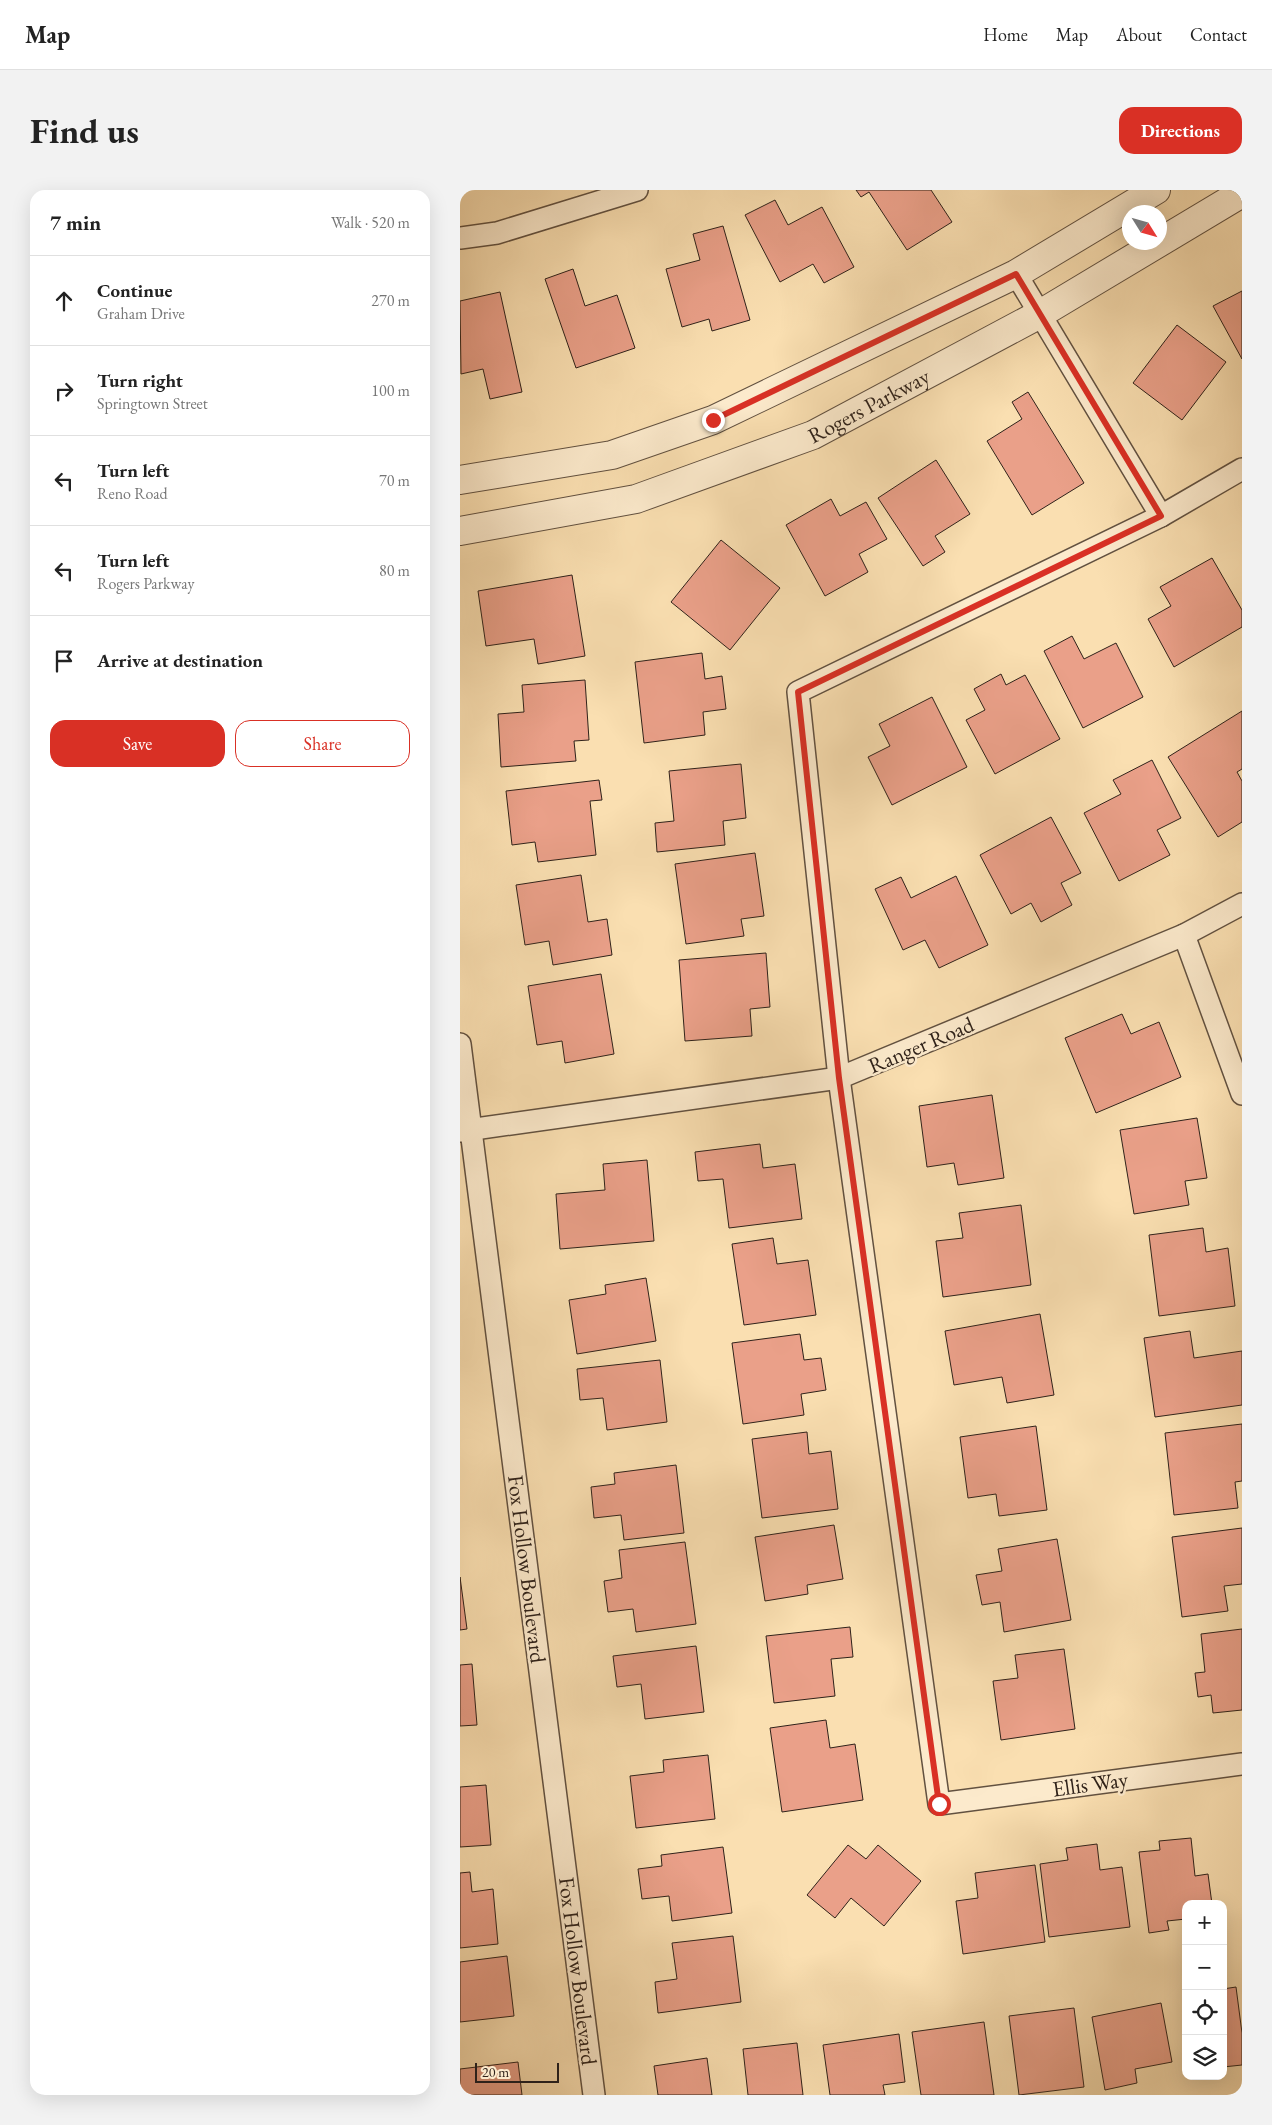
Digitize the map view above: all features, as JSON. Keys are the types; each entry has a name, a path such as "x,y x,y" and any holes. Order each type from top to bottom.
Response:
{"street":[{"path":"460,238 497,233 637,190"},
{"path":"460,480 612,455 713,420 1016,274 1156,190"},
{"name":"Rogers Parkway","path":"460,531 636,499 814,435 1040,314 1242,193"},
{"path":"1016,274 1161,516"},
{"path":"839,1078 798,692 1161,516 1242,469"},
{"name":"Ranger Road","path":"466,1130 839,1078 1184,936 1242,904"},
{"path":"1184,936 1242,1094"},
{"name":"Fox Hollow Boulevard","path":"460,1044 466,1130 594,2095"},
{"name":"Ellis Way","path":"839,1078 939,1804 1242,1764"}],"building":[{"path":"856,190 931,190 952,222 907,250 869,192 861,197"},
{"path":"775,200 788,225 822,207 854,267 824,283 813,264 780,282 745,215"},
{"path":"723,226 750,320 712,331 709,319 682,327 666,269 700,260 693,234"},
{"path":"573,269 585,306 617,295 635,348 576,368 545,279"},
{"path":"1242,291 1242,359 1213,306"},
{"path":"500,292 522,392 490,399 483,369 461,374 460,301"},
{"path":"1177,325 1226,362 1182,420 1133,383"},
{"path":"1028,392 1084,483 1032,515 987,441 1022,419 1012,402"},
{"path":"936,460 970,514 935,536 945,552 923,566 878,498"},
{"path":"831,499 840,516 866,502 887,539 859,554 868,572 825,596 786,525"},
{"path":"721,540 780,588 730,650 671,602"},
{"path":"1212,558 1242,610 1242,627 1174,667 1148,619 1171,606 1160,587"},
{"path":"572,575 585,656 538,664 534,639 486,646 478,591"},
{"path":"1072,636 1084,659 1116,643 1143,697 1083,728 1044,651"},
{"path":"702,653 705,679 722,676 726,709 703,712 705,735 644,743 635,662"},
{"path":"1001,674 1006,685 1025,675 1060,739 995,774 966,720 985,710 974,689"},
{"path":"585,680 589,740 574,741 576,761 501,767 498,714 524,712 522,685"},
{"path":"932,697 967,767 892,805 868,757 890,746 879,724"},
{"path":"1242,711 1242,769 1237,772 1242,781 1242,822 1218,837 1168,757"},
{"path":"1152,760 1181,818 1157,830 1170,855 1119,881 1084,813 1121,794 1113,780"},
{"path":"741,764 746,818 723,821 725,845 657,852 655,823 674,821 669,771"},
{"path":"599,780 602,800 590,801 596,855 538,862 535,842 512,845 506,791"},
{"path":"1051,817 1081,873 1061,883 1072,905 1041,922 1031,903 1011,914 980,855"},
{"path":"755,853 764,916 741,919 744,936 686,944 675,864"},
{"path":"581,875 588,922 607,919 612,955 553,965 549,941 525,945 516,885"},
{"path":"956,876 988,945 939,968 925,940 903,950 875,889 901,877 911,898"},
{"path":"766,953 770,1007 750,1009 752,1036 685,1041 679,960"},
{"path":"601,974 614,1054 565,1063 562,1041 537,1045 528,986"},
{"path":"1122,1014 1131,1034 1159,1022 1181,1077 1096,1113 1065,1038"},
{"path":"992,1095 1004,1178 958,1185 954,1163 927,1167 919,1106"},
{"path":"1197,1118 1207,1178 1185,1181 1189,1205 1134,1214 1120,1130"},
{"path":"760,1144 763,1168 795,1164 802,1219 729,1228 723,1179 698,1181 695,1152"},
{"path":"647,1160 654,1241 560,1249 556,1194 605,1190 603,1164"},
{"path":"1021,1205 1031,1285 943,1297 936,1241 963,1238 959,1213"},
{"path":"1203,1228 1206,1252 1228,1248 1235,1306 1159,1316 1149,1235"},
{"path":"773,1238 777,1264 808,1260 816,1315 744,1325 732,1244"},
{"path":"646,1278 656,1341 577,1354 569,1300 606,1294 605,1285"},
{"path":"1040,1314 1054,1395 1007,1403 1002,1377 954,1385 945,1331"},
{"path":"1190,1331 1194,1358 1242,1351 1242,1405 1155,1417 1144,1338"},
{"path":"800,1334 804,1360 821,1358 826,1390 801,1394 804,1415 743,1424 732,1343"},
{"path":"660,1360 667,1422 607,1430 603,1398 580,1400 577,1369"},
{"path":"1242,1424 1242,1481 1235,1482 1238,1508 1174,1515 1165,1433"},
{"path":"1036,1426 1047,1510 999,1516 996,1494 968,1498 960,1437"},
{"path":"807,1432 809,1454 831,1451 838,1509 762,1518 752,1439"},
{"path":"676,1465 684,1533 624,1540 621,1515 594,1518 591,1487 615,1484 614,1473"},
{"path":"834,1525 843,1579 807,1585 808,1594 765,1601 755,1537"},
{"path":"1242,1528 1242,1584 1224,1586 1228,1611 1182,1617 1172,1537"},
{"path":"1057,1539 1071,1620 1004,1632 1000,1602 982,1605 976,1575 1002,1571 998,1549"},
{"path":"685,1542 696,1624 636,1632 633,1609 608,1612 604,1581 622,1578 619,1550"},
{"path":"460,1577 467,1629 460,1630"},
{"path":"850,1627 853,1657 831,1659 835,1696 774,1703 766,1636"},
{"path":"1242,1629 1242,1710 1213,1713 1211,1695 1198,1697 1195,1673 1205,1672 1201,1634"},
{"path":"696,1646 704,1712 645,1719 641,1684 617,1687 613,1656"},
{"path":"1064,1649 1075,1729 1001,1740 993,1681 1018,1678 1015,1655"},
{"path":"472,1664 477,1725 460,1726 460,1665"},
{"path":"826,1720 830,1748 855,1744 863,1800 782,1812 770,1728"},
{"path":"708,1755 715,1819 636,1828 630,1776 664,1772 663,1760"},
{"path":"486,1785 491,1845 460,1847 460,1787"},
{"path":"1191,1838 1195,1876 1208,1874 1211,1900 1182,1900 1182,1919 1167,1921 1169,1930 1149,1933 1139,1852 1160,1850 1159,1841"},
{"path":"1097,1844 1100,1870 1122,1867 1130,1927 1049,1937 1040,1864 1068,1860 1066,1848"},
{"path":"848,1845 866,1859 878,1845 921,1881 884,1926 851,1898 835,1918 807,1895"},
{"path":"723,1847 732,1913 672,1921 669,1896 642,1899 638,1869 662,1866 661,1855"},
{"path":"1035,1865 1045,1942 963,1954 956,1901 978,1898 975,1873"},
{"path":"470,1872 472,1892 493,1889 498,1944 460,1948 460,1873"},
{"path":"733,1936 741,2002 658,2013 655,1982 677,1979 672,1943"},
{"path":"507,1956 514,2016 460,2022 460,1962"},
{"path":"1236,1987 1242,2033 1242,2065 1227,2067 1227,1990 1227,1988"},
{"path":"1161,2003 1172,2062 1135,2069 1137,2083 1105,2090 1092,2017"},
{"path":"1074,2008 1084,2087 1019,2095 1009,2016"},
{"path":"984,2022 994,2095 921,2095 912,2032"},
{"path":"899,2034 905,2082 883,2085 885,2095 830,2095 823,2045"},
{"path":"797,2043 803,2095 748,2095 743,2049"},
{"path":"707,2058 712,2095 658,2095 654,2066"},
{"path":"518,2062 522,2095 460,2095 460,2069"}],"route":[{"path":"713,420 1016,274 1161,516 798,692 839,1078 939,1804"}]}
